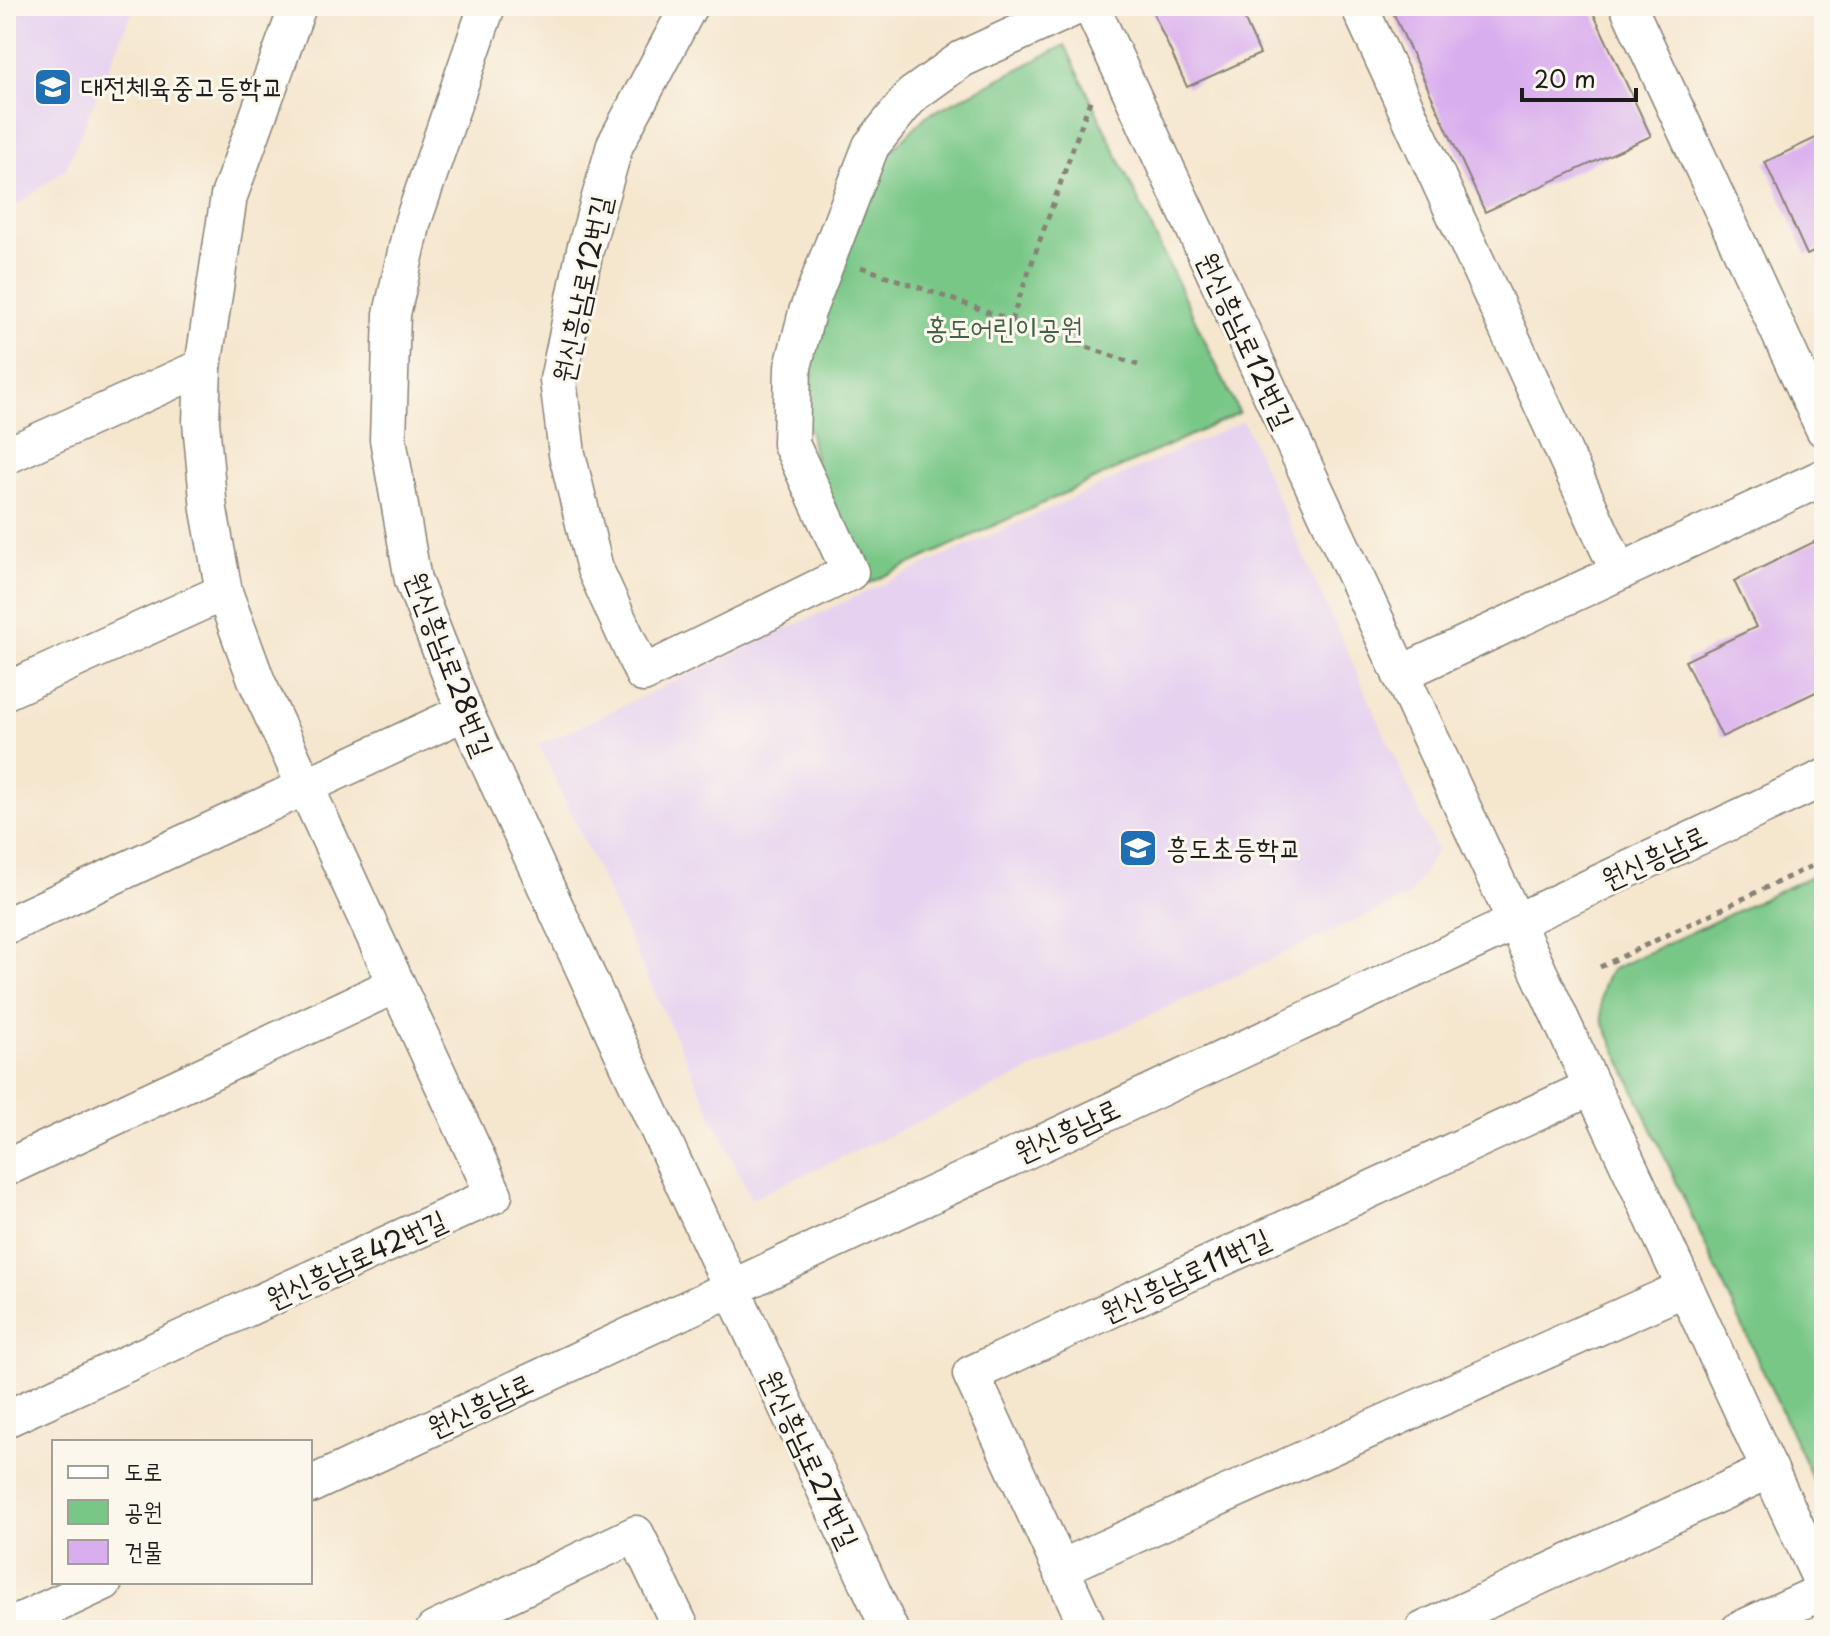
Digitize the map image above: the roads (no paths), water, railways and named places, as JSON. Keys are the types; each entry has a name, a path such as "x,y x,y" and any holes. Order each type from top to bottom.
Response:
{"street":[{"name":"원신흥남로42번길","path":"6,1419 494,1195 257,682 224,592 209,510 202,436 203,367 229,196 298,6"},
{"name":"원신흥남로28번길","path":"487,6 413,221 392,314 388,439 413,580 465,712 730,1287"},
{"name":"원신흥남로12번길","path":"689,6 615,145 585,250 558,380 567,454 595,569 643,674 850,572 791,444 793,367 807,312 871,146 912,95 962,59 1078,6"},
{"name":"원신흥남로12번길","path":"1091,6 1515,921"},
{"path":"1359,6 1619,572"},
{"path":"1628,6 1824,429"},
{"path":"6,456 203,367"},
{"path":"1400,674 1824,477"},
{"path":"6,691 224,592"},
{"path":"6,926 465,712"},
{"name":"원신흥남로","path":"312,1484 1824,778"},
{"path":"1515,921 1824,1589 1739,1630"},
{"path":"6,1168 397,984"},
{"name":"원신흥남로11번길","path":"1089,1630 971,1374 1592,1087"},
{"name":"원신흥남로27번길","path":"730,1287 890,1630"},
{"path":"1061,1568 1685,1288"},
{"path":"1423,1630 1770,1470"},
{"path":"434,1630 636,1534 682,1630"},
{"path":"6,1628 100,1584"}],"place":[{"name":"대전체육중고등학교","path":"53,87"},
{"name":"흥도초등학교","path":"1138,848"}],"park label":[{"name":"홍도어린이공원","path":"1004,328"}]}
